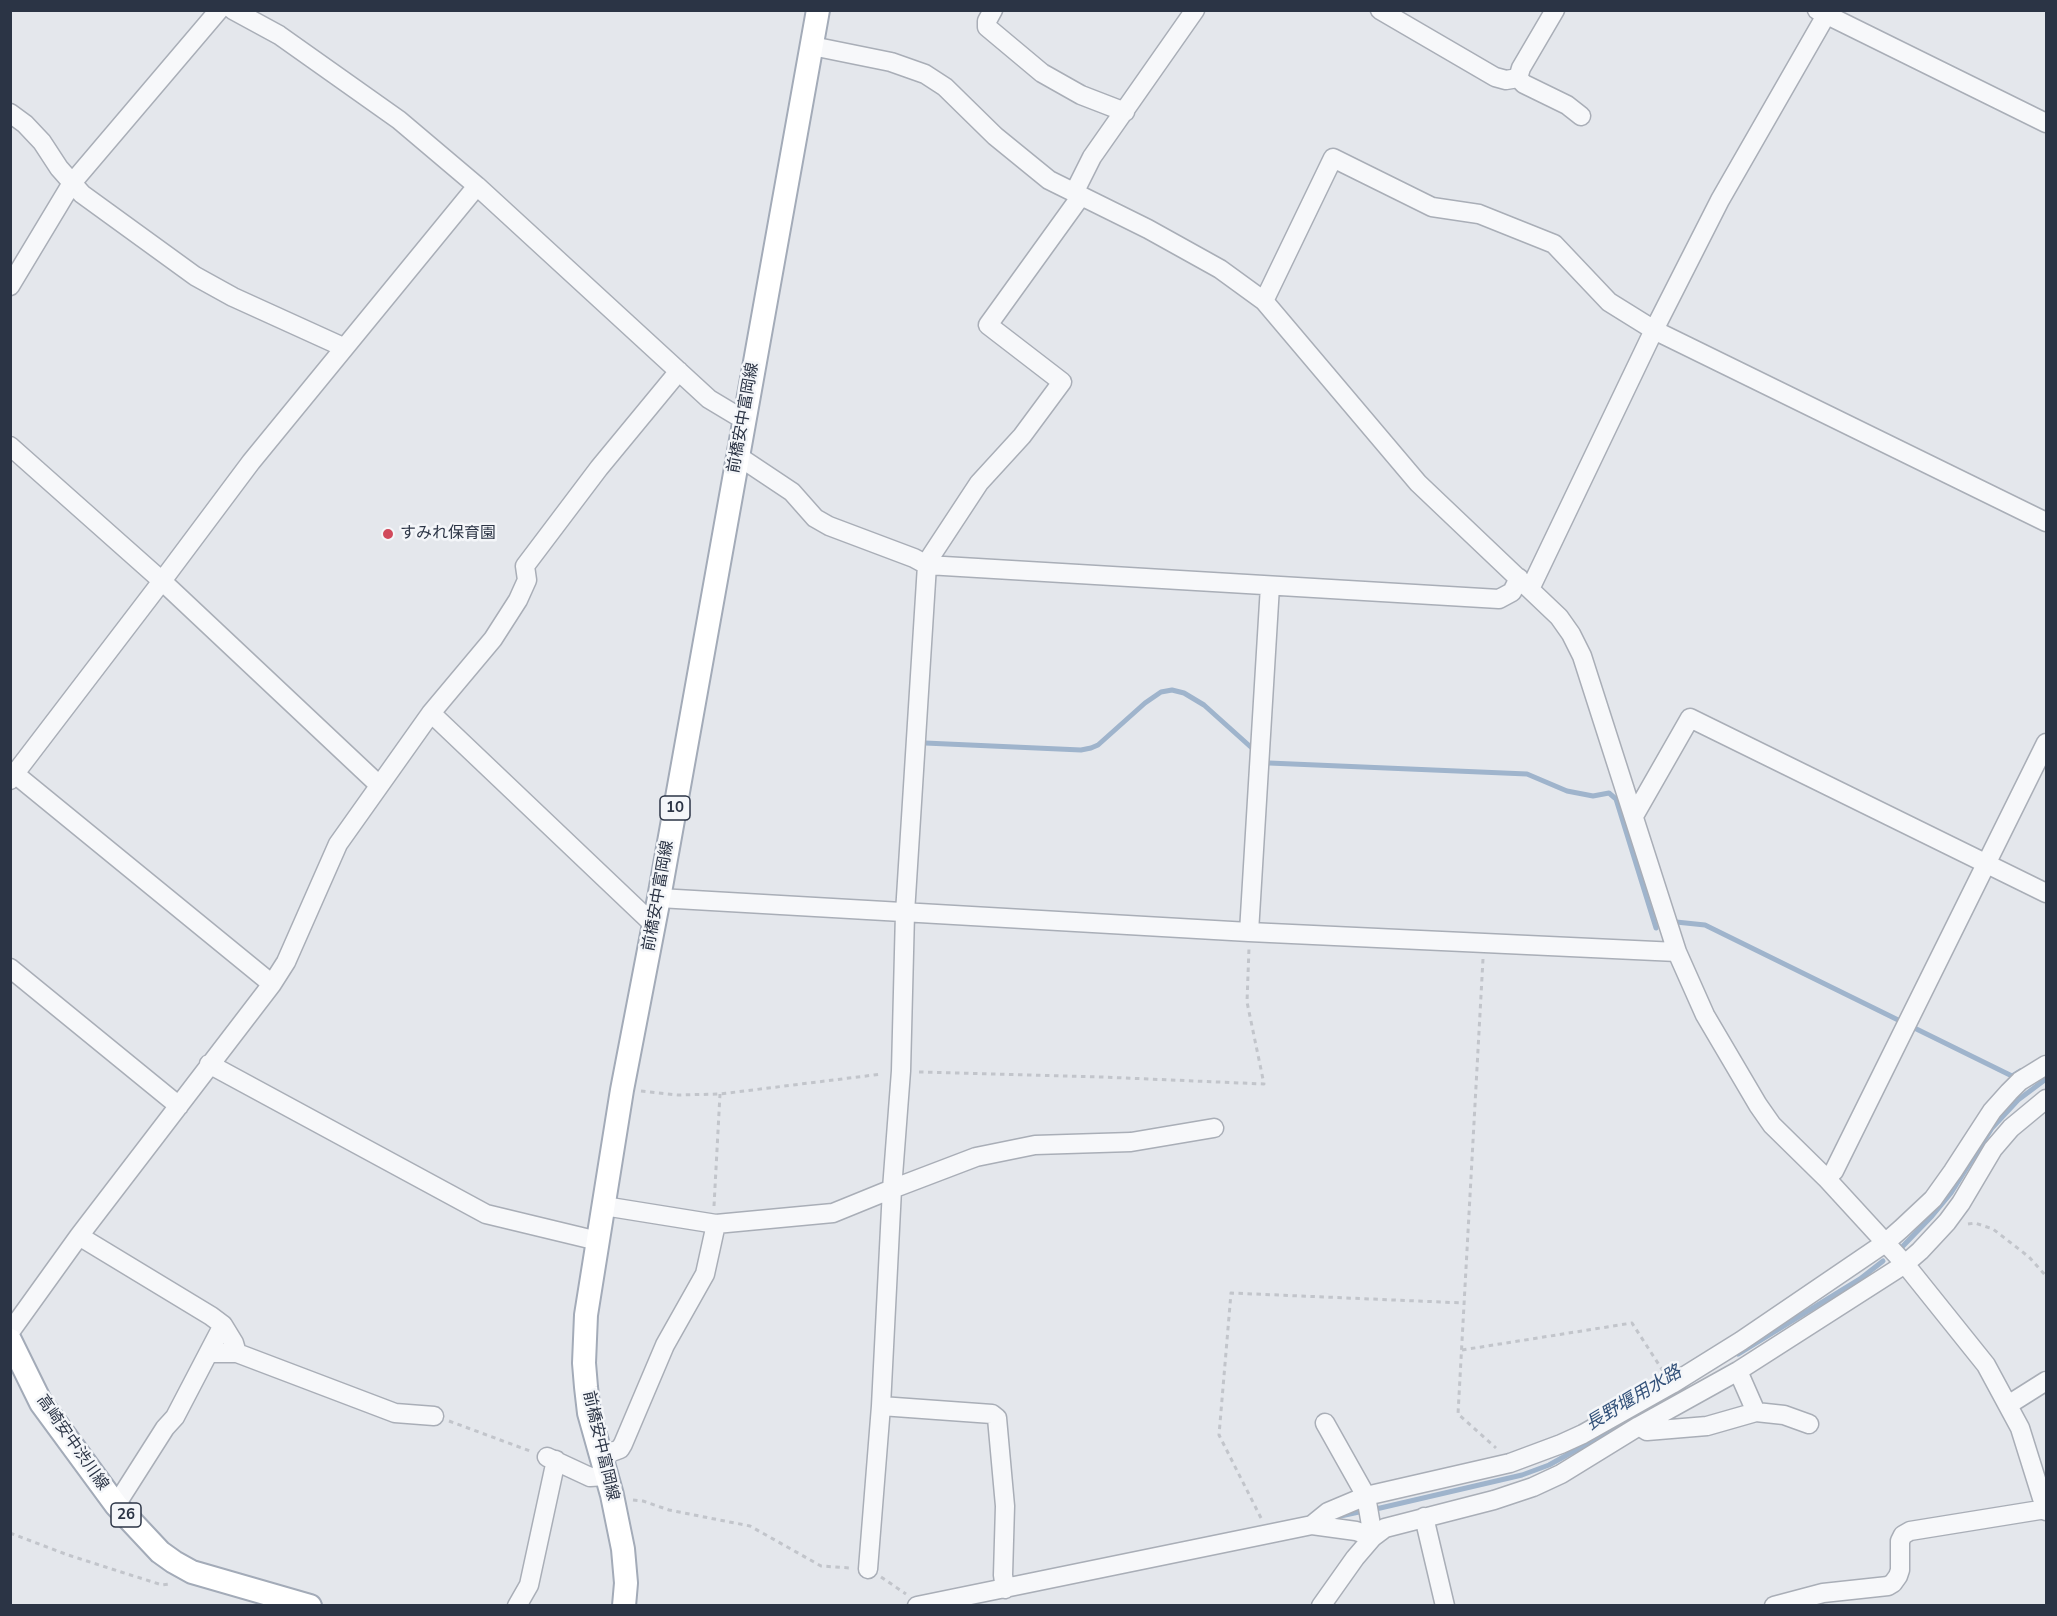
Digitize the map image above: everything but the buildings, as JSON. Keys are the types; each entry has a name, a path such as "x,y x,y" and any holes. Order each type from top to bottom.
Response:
{"main road":[{"name":"前橋安中富岡線","path":"624,1605 626,1583 623,1549 589,1413 584,1363 586,1315 622,1090 659,898 818,10"},
{"name":"高崎安中渋川線","path":"10,1340 41,1402 116,1505 160,1552 192,1572 310,1605"}],"street":[{"path":"10,286 72,183 219,10"},
{"path":"233,10 279,35 399,120 477,186 709,399 744,420"},
{"path":"993,10 987,21 987,27 1042,73 1081,94 1125,112"},
{"path":"868,1569 881,1406 892,1189 901,1071 905,913 927,565 979,483 1022,436 1062,382 988,325 1078,195 1092,157 1195,10"},
{"path":"1380,10 1495,77 1506,80 1518,78"},
{"path":"1518,78 1521,68 1555,10"},
{"path":"738,456 792,492 815,518 829,526 927,565 1499,599 1524,583 1720,200 1824,12 2046,123"},
{"path":"812,46 891,62 924,74 945,87 995,136 1049,180 1220,269 1264,301 1418,483 1560,617 1571,634 1582,656 1677,952 1705,1016 1772,1125 1826,1178 1905,1264 1986,1365 2029,1451 2046,1510 1910,1532 1903,1535 1900,1541 1900,1570 1893,1583 1888,1586 1823,1593 1774,1605"},
{"path":"1518,78 1524,84 1567,105 1581,117"},
{"path":"10,113 25,124 42,142 82,194 195,276 233,297 343,347"},
{"path":"1264,301 1333,158 1432,207 1479,214 1554,244 1609,302 1654,330 2046,522"},
{"path":"272,984 13,777 251,462 477,186"},
{"path":"10,1332 79,1236 272,984 286,962 338,844 431,713 493,639 518,600 527,580 525,566 599,468 679,371"},
{"path":"10,446 162,581 379,785"},
{"path":"1249,932 1270,586"},
{"path":"431,713 654,925"},
{"path":"1634,816 1690,718 2046,893"},
{"path":"1826,1178 1834,1171 2046,743"},
{"path":"659,898 1249,932 1677,952"},
{"path":"10,968 179,1106"},
{"path":"209,1064 486,1214 598,1241"},
{"path":"1312,1525 1328,1512 1366,1496 1510,1463 1583,1434 1672,1384 1741,1341 1885,1243 1932,1199 1992,1111 2009,1092 2020,1081 2046,1065"},
{"path":"1321,1605 1355,1558 1385,1528 1454,1511 1533,1487 1561,1474 1639,1426 1738,1371 1905,1264 1947,1222 1993,1149 2011,1128 2046,1099"},
{"path":"604,1206 716,1224 833,1213 976,1157 1035,1146 1131,1142 1214,1128"},
{"path":"517,1605 529,1585 551,1459 590,1477 620,1449 665,1345 705,1274 716,1224"},
{"path":"79,1236 201,1310 223,1326 234,1343 237,1353"},
{"path":"116,1505 165,1428 175,1417 223,1326"},
{"path":"210,1353 237,1353 395,1413 434,1416"},
{"path":"1738,1371 1756,1412"},
{"path":"2008,1405 2046,1381"},
{"path":"881,1406 992,1414 997,1418 1005,1506 1003,1575 1005,1588"},
{"path":"1639,1426 1647,1431 1707,1426 1756,1412 1784,1415 1809,1424"},
{"path":"1325,1423 1366,1496 1374,1537"},
{"path":"1424,1517 1445,1605"},
{"path":"920,1605 1312,1525 1356,1531 1374,1537"}],"path":[{"path":"622,1090 678,1095 720,1094 901,1071 1264,1084 1247,1002 1249,932"},
{"path":"1484,943 1458,1414 1510,1463"},
{"path":"716,1224 714,1218 720,1094"},
{"path":"1947,1222 1976,1223 1993,1229 2029,1257 2046,1276"},
{"path":"1268,1534 1219,1434 1231,1293 1464,1303"},
{"path":"1462,1350 1632,1323 1672,1384"},
{"path":"434,1416 551,1459"},
{"path":"626,1500 643,1501 669,1510 750,1526 821,1566 868,1569 920,1605"},
{"path":"10,1533 68,1555 162,1585 174,1584"}],"waterway":[{"path":"925,743 1081,750 1091,748 1098,745 1145,703 1161,692 1172,690 1184,693 1204,705 1253,749"},
{"path":"1269,763 1527,774 1567,791 1593,796 1609,793 1616,799 1656,928"},
{"path":"1676,922 1705,925 2012,1076 2020,1071"},
{"name":"長野堰用水路","path":"1903,1246 1951,1193 1992,1128 2018,1100 2046,1079"},
{"name":"長野堰用水路","path":"1738,1354 1860,1279 1883,1261"},
{"name":"長野堰用水路","path":"1376,1509 1522,1475 1549,1465 1666,1397"},
{"name":"長野堰用水路","path":"1336,1517 1359,1512"}],"place":[{"name":"すみれ保育園","path":"388,534"}]}
